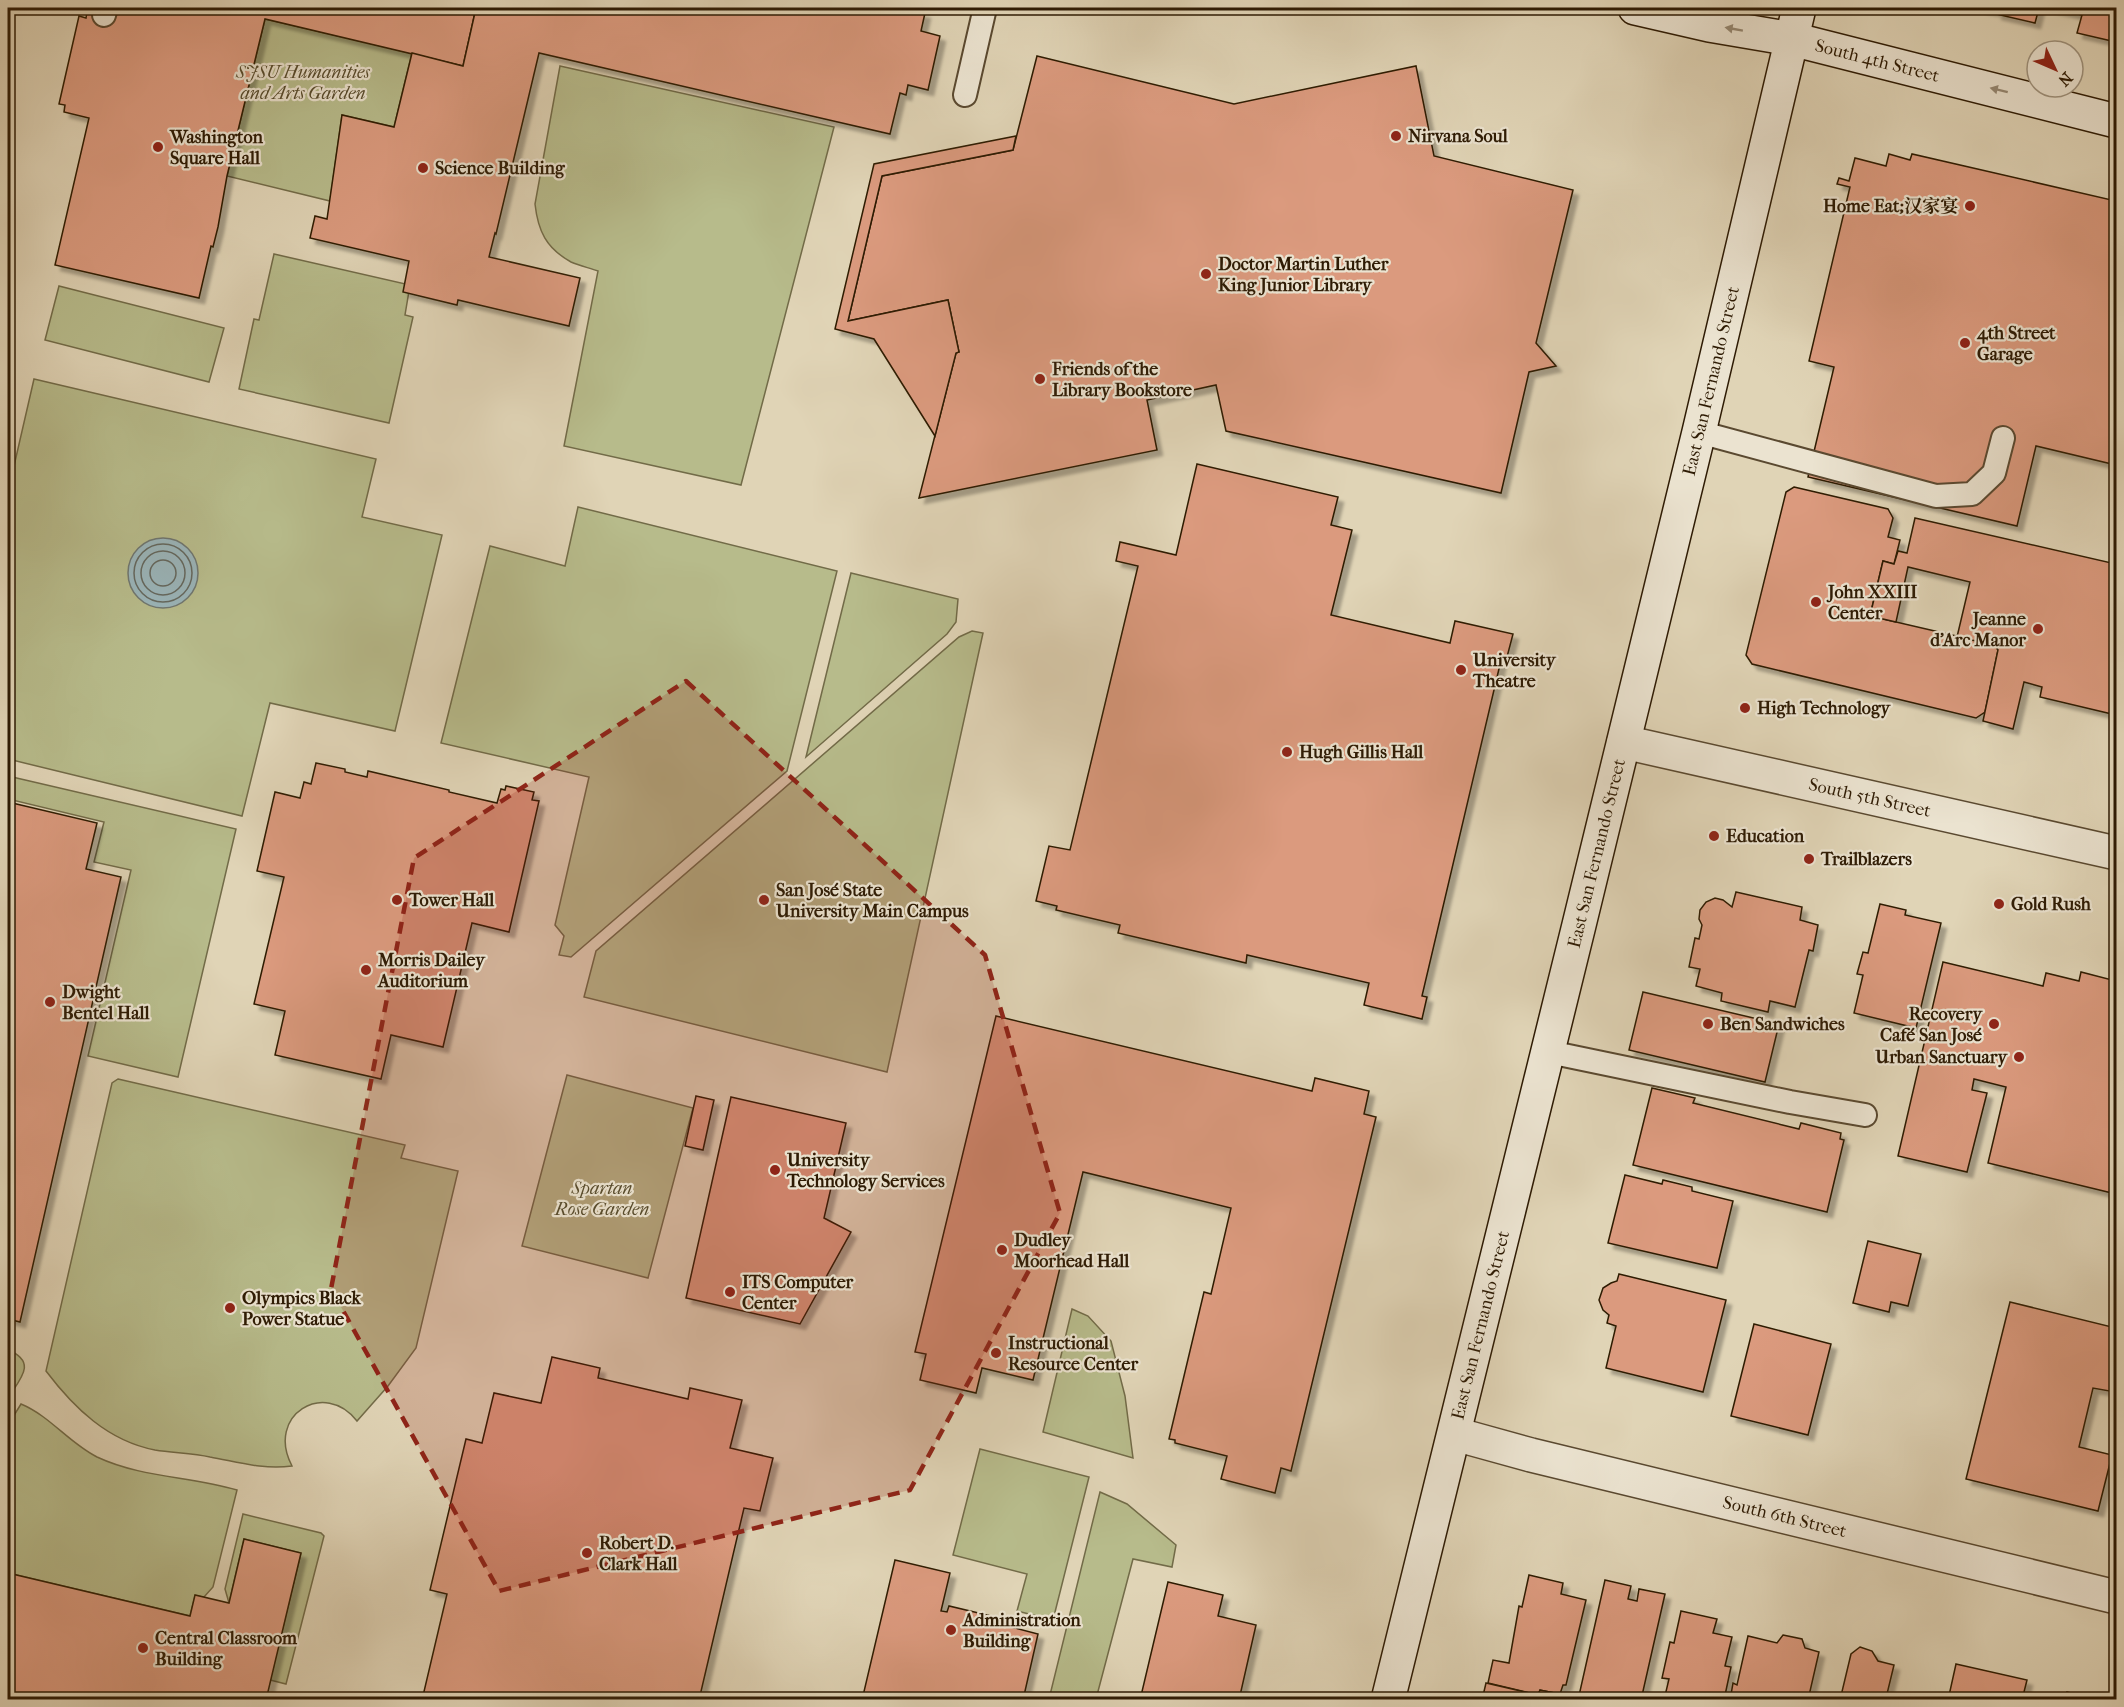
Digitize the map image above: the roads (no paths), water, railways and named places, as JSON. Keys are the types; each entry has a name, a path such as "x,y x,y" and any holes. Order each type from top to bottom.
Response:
{"main road":[{"name":"South 4th Street","path":"1635,8 1709,25 1792,39 2116,121"},
{"name":"East San Fernando Street","path":"1388,1700 1549,1052 1799,8"},
{"name":"South 5th Street","path":"1624,742 2116,853"},
{"name":"South 6th Street","path":"1455,1434 1531,1455 2116,1597"}],"lane":[{"path":"965,94 985,8"},
{"path":"1699,432 1936,496 1972,494 1994,473 2003,438"},
{"path":"1549,1052 1790,1102 1865,1115"}],"water":[{"path":"170,538 183,544 192,553 196,559 198,573 196,587 188,598 177,606 156,608 138,598 130,587 128,566 138,548 149,540"}],"place":[{"name":"Nirvana Soul","path":"1396,136"},
{"name":"Washington Square Hall","path":"158,147"},
{"name":"Science Building","path":"423,168"},
{"name":"Home Eat;汉家宴","path":"1970,206"},
{"name":"Doctor Martin Luther King Junior Library","path":"1206,274"},
{"name":"4th Street Garage","path":"1965,343"},
{"name":"Friends of the Library Bookstore","path":"1040,379"},
{"name":"John XXIII Center","path":"1816,602"},
{"name":"Jeanne d’Arc Manor","path":"2038,629"},
{"name":"University Theatre","path":"1461,670"},
{"name":"High Technology","path":"1745,708"},
{"name":"Hugh Gillis Hall","path":"1287,752"},
{"name":"Education","path":"1714,836"},
{"name":"Trailblazers","path":"1809,859"},
{"name":"Tower Hall","path":"397,900"},
{"name":"San José State University Main Campus","path":"764,900"},
{"name":"Gold Rush","path":"1999,904"},
{"name":"Morris Dailey Auditorium","path":"366,970"},
{"name":"Dwight Bentel Hall","path":"50,1002"},
{"name":"Ben Sandwiches","path":"1708,1024"},
{"name":"Recovery Café San José","path":"1994,1024"},
{"name":"Urban Sanctuary","path":"2019,1057"},
{"name":"University Technology Services","path":"775,1170"},
{"name":"Dudley Moorhead Hall","path":"1002,1250"},
{"name":"ITS Computer Center","path":"730,1292"},
{"name":"Olympics Black Power Statue","path":"230,1308"},
{"name":"Instructional Resource Center","path":"996,1353"},
{"name":"Robert D. Clark Hall","path":"587,1553"},
{"name":"Administration Building","path":"951,1630"},
{"name":"Central Classroom Building","path":"143,1648"}],"park label":[{"name":"SJSU Humanities and Arts Garden","path":"303,82"},
{"name":"Spartan Rose Garden","path":"602,1198"}]}
